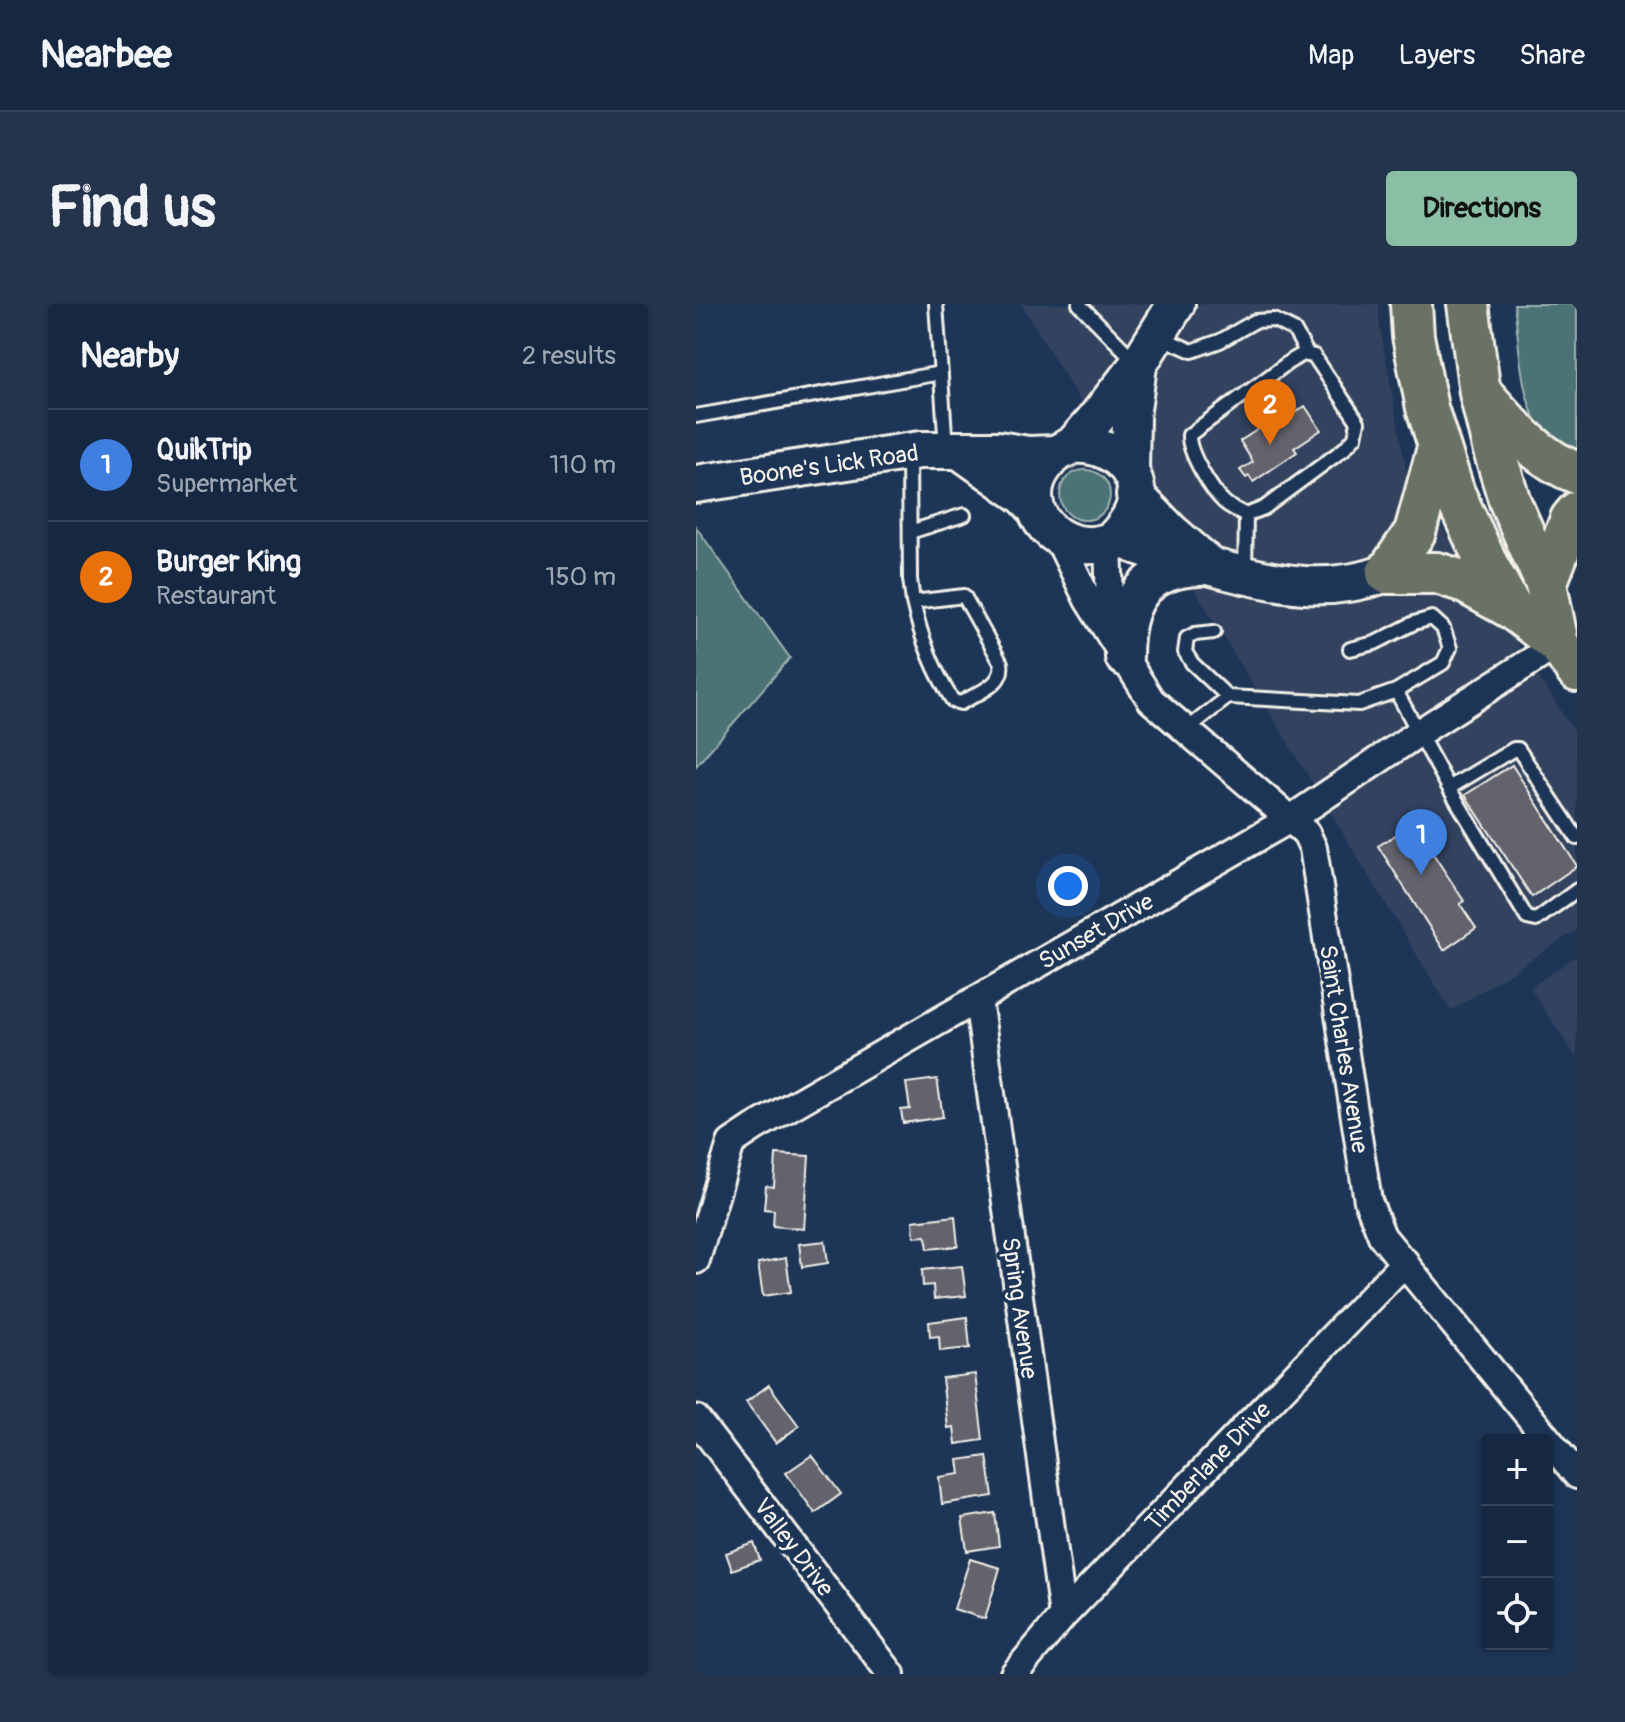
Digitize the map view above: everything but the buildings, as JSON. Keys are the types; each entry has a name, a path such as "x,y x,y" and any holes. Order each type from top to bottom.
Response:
{"main road":[{"path":"1411,304 1413,336 1438,448 1474,535 1511,608"},
{"path":"1468,304 1480,393 1510,502 1546,584 1568,658"},
{"path":"1480,393 1531,447 1549,460 1577,473"},
{"path":"1387,573 1415,532 1438,448"},
{"path":"1546,584 1571,519 1577,512"},
{"path":"1387,573 1437,573 1462,581 1511,608 1568,658"}],"street":[{"path":"1036,509 1036,480 1044,466 1064,450 1147,350 1176,304"},
{"path":"1118,646 1111,540 1129,520 1131,417 1147,350"},
{"path":"1064,450 1097,446 1110,451 1170,531 1229,571"},
{"name":"Boone's Lick Road","path":"696,484 909,452 998,450 1028,455 1064,450"},
{"path":"954,452 1024,496 1048,530 1058,538 1083,545 1111,540 1271,582 1336,585 1362,582 1387,573"},
{"name":"Saint Charles Avenue","path":"1058,538 1088,600 1151,700 1306,833 1313,848 1368,1201 1382,1236 1577,1475"},
{"path":"1118,646 1138,594 1166,572 1185,568 1229,571"},
{"name":"Sunset Drive","path":"696,1260 731,1143 1292,818 1420,732 1568,658"},
{"name":"Spring Avenue","path":"978,999 1063,1616"},
{"name":"Timberlane Drive","path":"1014,1674 1063,1616 1405,1262"},
{"name":"Valley Drive","path":"696,1419 891,1674"}],"lane":[{"path":"936,304 941,373 954,452"},
{"path":"1079,304 1147,350 1192,351 1220,341 1255,321 1274,320 1294,330 1308,355"},
{"path":"1303,354 1314,356 1358,422 1355,437 1344,449 1264,508 1246,515 1224,502 1193,456 1188,445 1189,435 1289,362 1303,354"},
{"path":"696,416 941,373"},
{"path":"909,452 910,579 913,602 923,643 953,701 961,703 1000,680 1003,672 1001,663 964,596 913,602"},
{"path":"910,532 964,515"},
{"path":"1229,571 1246,515"},
{"path":"1214,632 1187,638 1185,652 1192,663 1228,697 1359,704 1396,691 1443,663 1450,648 1443,628 1432,618 1414,623 1375,643 1350,649"},
{"path":"1396,691 1449,788 1527,918 1536,920 1577,890"},
{"path":"1186,730 1228,697"},
{"path":"1449,788 1518,749 1577,838"}],"shaded area":[{"path":"1021,304 1379,304 1379,321 1407,474 1577,736 1577,930 1451,1011"},
{"path":"1577,955 1577,1059 1530,988"}],"green space":[{"path":"1514,304 1577,304 1577,453 1548,435 1534,417 1525,386"},
{"path":"1085,470 1103,477 1110,495 1103,513 1085,520 1067,513 1060,495 1067,477"},
{"path":"696,527 790,658 696,766"}],"place":[{"name":"Burger King","path":"1270,445"},
{"name":"QuikTrip","path":"1421,875"}]}
